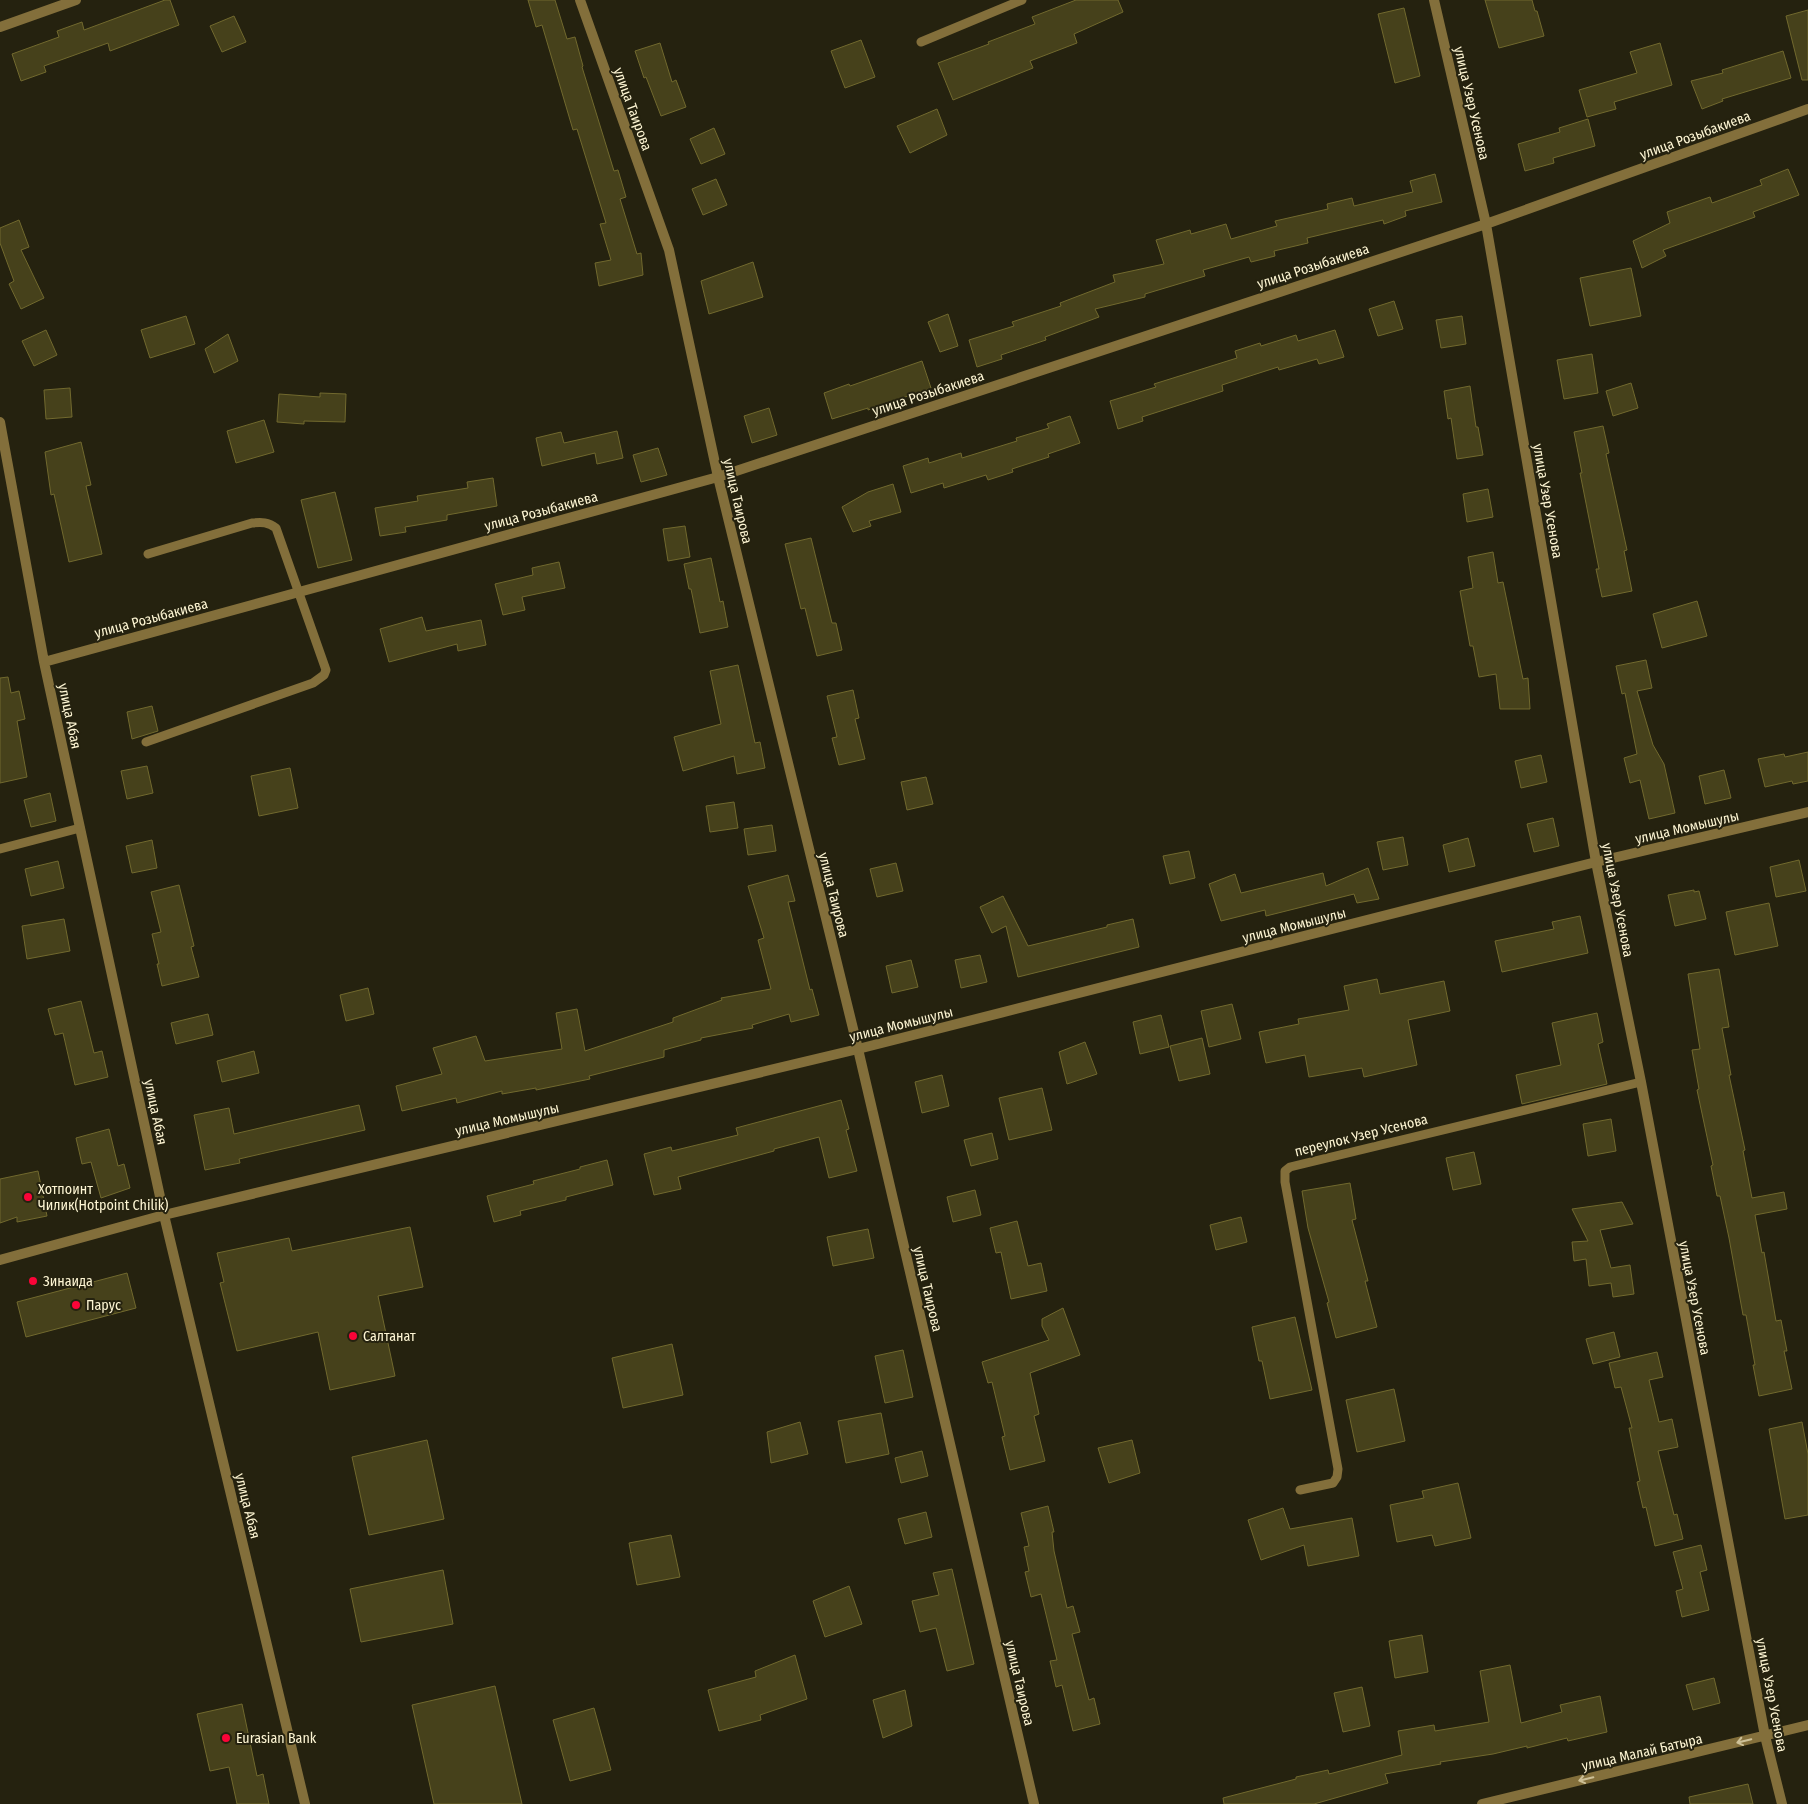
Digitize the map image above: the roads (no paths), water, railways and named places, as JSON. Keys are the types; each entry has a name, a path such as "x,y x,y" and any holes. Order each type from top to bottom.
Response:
{"street":[{"path":"0,27 76,0"},
{"name":"улица Таирова","path":"580,0 669,250 718,477 858,1049 1034,1804"},
{"name":"улица Узер Усенова","path":"1434,0 1486,224 1596,862 1641,1082 1764,1736 1782,1804"},
{"name":"улица Розыбакиева","path":"44,662 718,477 1486,224 1808,109"},
{"name":"улица Абая","path":"0,422 44,662 164,1215 305,1804"},
{"name":"улица Момышулы","path":"0,1260 164,1215 858,1049 1596,862 1808,812"},
{"name":"улица Малай Батыра","path":"1482,1804 1808,1725"}],"lane":[{"path":"921,42 1022,0"},
{"path":"146,742 313,683 324,675 326,670 276,528 270,524 263,522 252,523 148,554"},
{"path":"0,849 80,828"},
{"name":"переулок Узер Усенова","path":"1300,1490 1332,1483 1337,1477 1338,1469 1285,1182 1285,1171 1290,1167 1641,1082"}],"place":[{"name":"Хотпоинт Чилик(Hotpoint Chilik)","path":"28,1197"},
{"name":"Зинаида","path":"33,1281"},
{"name":"Парус","path":"76,1305"},
{"name":"Салтанат","path":"353,1336"},
{"name":"Eurasian Bank","path":"226,1738"}]}
